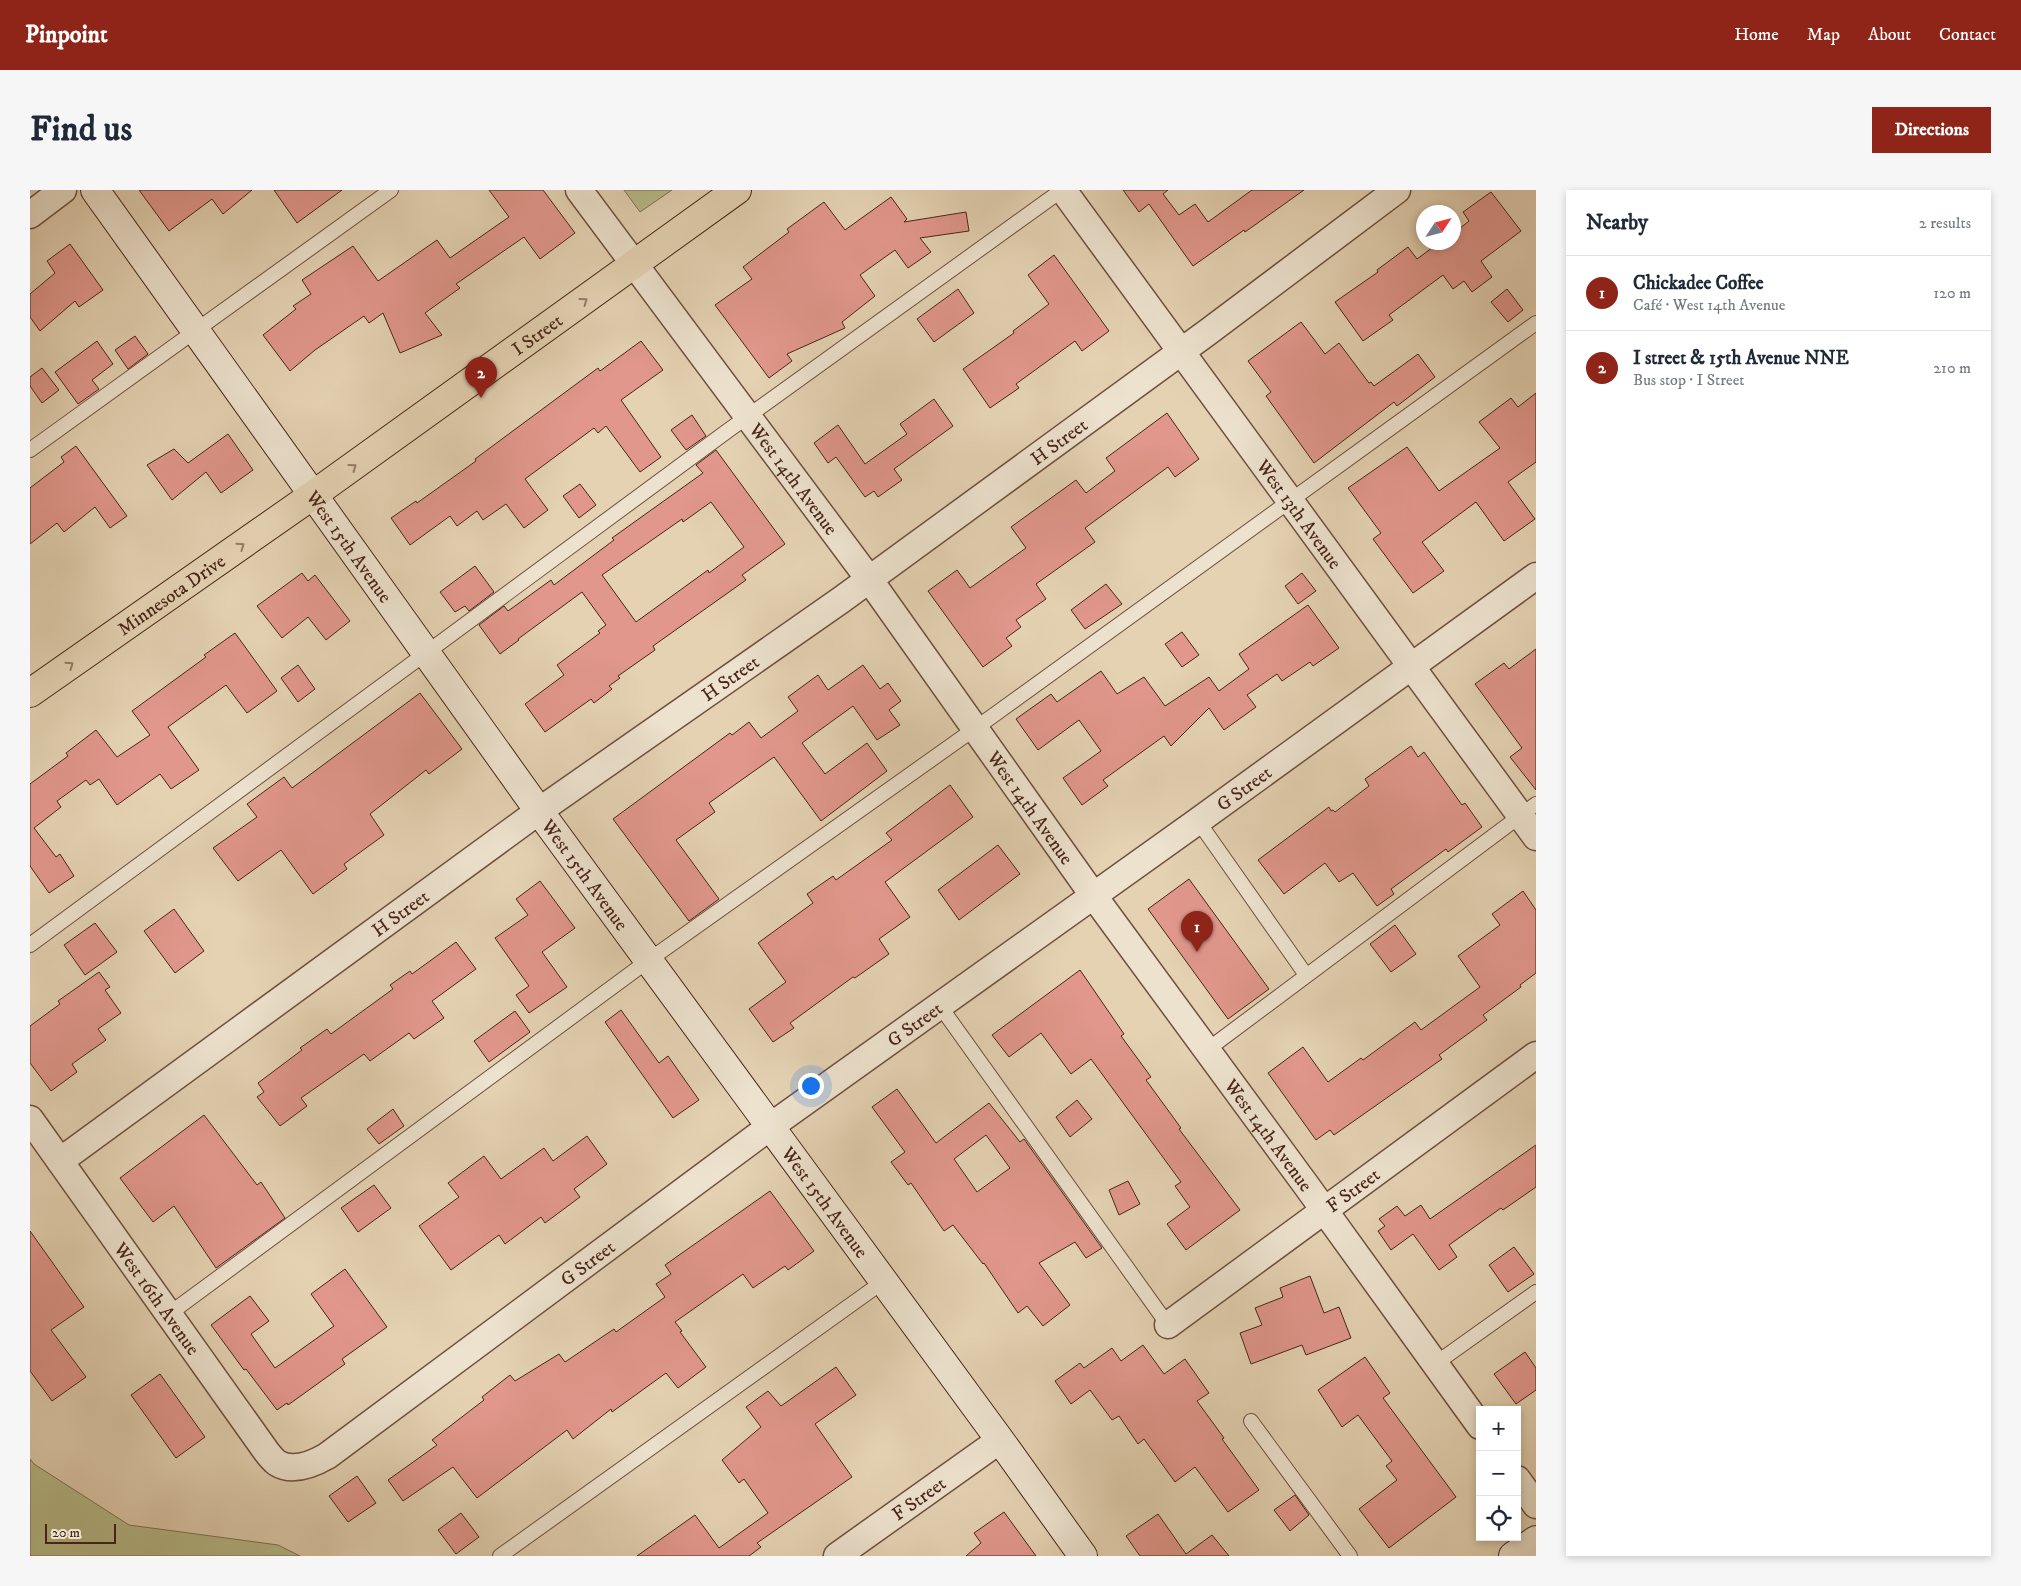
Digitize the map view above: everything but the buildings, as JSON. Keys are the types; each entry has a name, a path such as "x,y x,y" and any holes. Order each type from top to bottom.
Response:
{"main road":[{"name":"West 15th Avenue","path":"96,190 425,652 1083,1556"},
{"name":"I Street","path":"313,495 737,190"},
{"name":"Minnesota Drive","path":"30,692 313,495"},
{"path":"1514,1556 1536,1540"}],"street":[{"path":"30,214 63,190"},
{"name":"West 14th Avenue","path":"579,190 869,579 1093,895 1324,1209 1476,1420"},
{"name":"West 13th Avenue","path":"1063,190 1411,667 1528,810 1536,837"},
{"name":"H Street","path":"60,1161 540,811 869,579 1182,351 1397,190"},
{"name":"G Street","path":"293,1467 312,1465 327,1456 771,1126 1198,821 1536,576"},
{"name":"F Street","path":"1168,1325 1324,1209 1536,1056"},
{"name":"West 16th Avenue","path":"30,1119 266,1451 278,1463 293,1467"},
{"name":"F Street","path":"837,1556 1000,1440"},
{"path":"1521,1484 1536,1505"}],"lane":[{"path":"30,450 391,190"},
{"path":"30,945 425,652 1063,190"},
{"path":"169,1314 649,960 975,728 1536,323"},
{"path":"1207,1050 1528,810"},
{"path":"1198,821 1306,975"},
{"path":"940,1006 1168,1325"},
{"path":"500,1556 884,1281"},
{"path":"1435,1364 1536,1292"},
{"path":"1252,1421 1350,1556"}],"green space":[{"path":"624,190 672,190 640,212"},
{"path":"30,1459 34,1464 129,1525 278,1545 300,1556 30,1556"}],"place":[{"name":"I street & 15th Avenue NNE","path":"481,398"},
{"name":"Chickadee Coffee","path":"1197,952"}]}
